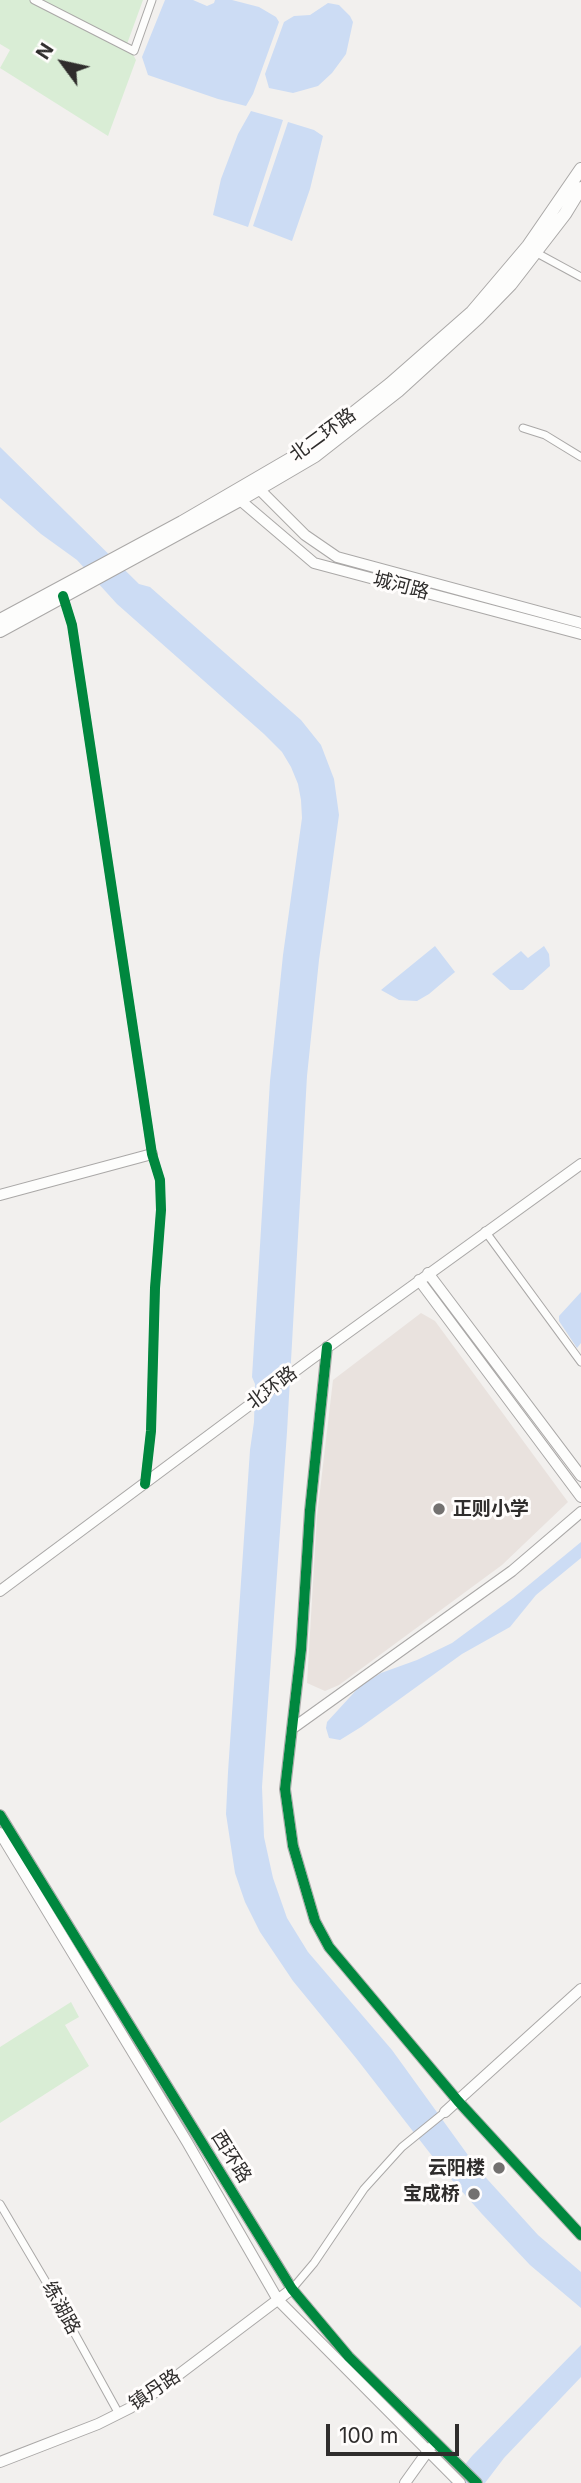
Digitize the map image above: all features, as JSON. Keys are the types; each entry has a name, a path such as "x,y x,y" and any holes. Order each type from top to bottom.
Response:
{"main road":[{"name":"北二环路","path":"127,557 309,448 390,384 472,312 503,278 557,207 581,169"},
{"name":"北二环路","path":"0,620 75,585 260,490 315,456 398,391 478,318 510,284 581,188"},
{"name":"北二环路","path":"0,631 63,596 75,585"}],"street":[{"path":"34,0 134,51 152,0"},
{"path":"535,252 581,277"},
{"path":"523,428 545,435 581,457"},
{"name":"城河路","path":"260,490 305,535 337,557 581,623"},
{"name":"城河路","path":"240,500 314,563 581,634"},
{"path":"63,596 72,625 152,1154 160,1180 162,1210 155,1288 151,1431 145,1484"},
{"path":"0,1195 152,1154"},
{"name":"北环路","path":"0,1591 327,1347 581,1164"},
{"path":"485,1231 581,1362"},
{"path":"424,1276 581,1476"},
{"path":"424,1276 581,1497"},
{"path":"327,1347 310,1510 301,1650 285,1789 293,1846 315,1921 329,1947 458,2101 581,2235"},
{"path":"293,1728 512,1570 581,1512"},
{"name":"西环路","path":"0,1815 292,2289 349,2357 477,2483"},
{"name":"西环路","path":"0,1833 187,2142 278,2300 460,2483"},
{"path":"292,2289 314,2263 365,2189 402,2147 458,2101 581,1989"},
{"name":"练湖路","path":"0,2204 119,2414"},
{"name":"镇丹路","path":"0,2462 119,2414 157,2391 292,2289"},
{"path":"405,2483 435,2442"}],"shaded area":[{"name":"正则小学","path":"421,1313 435,1321 568,1502 502,1565 339,1685 325,1691 307,1683 317,1516 333,1380"}],"green space":[{"path":"0,0 143,0 127,44 136,60 108,136 0,68 10,50 0,44"},
{"path":"71,2002 79,2017 65,2025 89,2066 0,2123 0,2047"}],"water":[{"path":"165,0 193,0 207,6 215,0 232,0 259,7 276,17 279,22 253,94 246,106 148,75 142,57"},
{"path":"328,3 339,5 353,22 346,54 318,86 293,93 269,88 265,74 284,22 294,16 310,15"},
{"path":"251,111 283,120 248,227 213,215 221,179 238,134"},
{"path":"288,122 314,130 323,136 310,189 292,241 253,226"},
{"path":"0,447 139,584 150,587 301,720 321,745 334,779 339,815 319,960 307,1076 287,1432 262,1787 264,1837 273,1878 287,1918 308,1952 392,2050 478,2169 538,2235 581,2272 581,2308 530,2265 443,2170 293,1981 260,1932 245,1902 235,1873 226,1814 254,1422 255,1384 252,1377 270,1081 283,955 302,818 301,800 298,784 282,752 117,604 77,560 41,534 0,498"},
{"path":"435,946 455,972 429,994 417,1001 399,1000 381,990"},
{"path":"544,946 549,954 550,966 523,990 510,990 492,974 521,951 528,958"},
{"path":"581,1292 581,1343 577,1348 559,1321 559,1316"},
{"path":"581,1542 581,1558 536,1595 510,1627 462,1654 340,1740 329,1738 327,1722 360,1686 381,1673 452,1643 513,1598"},
{"path":"581,2345 581,2377 504,2458 485,2483 450,2483 472,2456"}],"cycle path":[{"path":"63,596 72,625 152,1154 160,1180 151,1431 145,1484"},
{"path":"327,1347 310,1510 301,1650 285,1789 293,1846 315,1921 329,1947 458,2101 581,2235"},
{"path":"0,1815 292,2289 349,2357 477,2483"}],"place":[{"name":"正则小学","path":"439,1509"},
{"name":"云阳楼","path":"499,2168"},
{"name":"宝成桥","path":"474,2194"}]}
